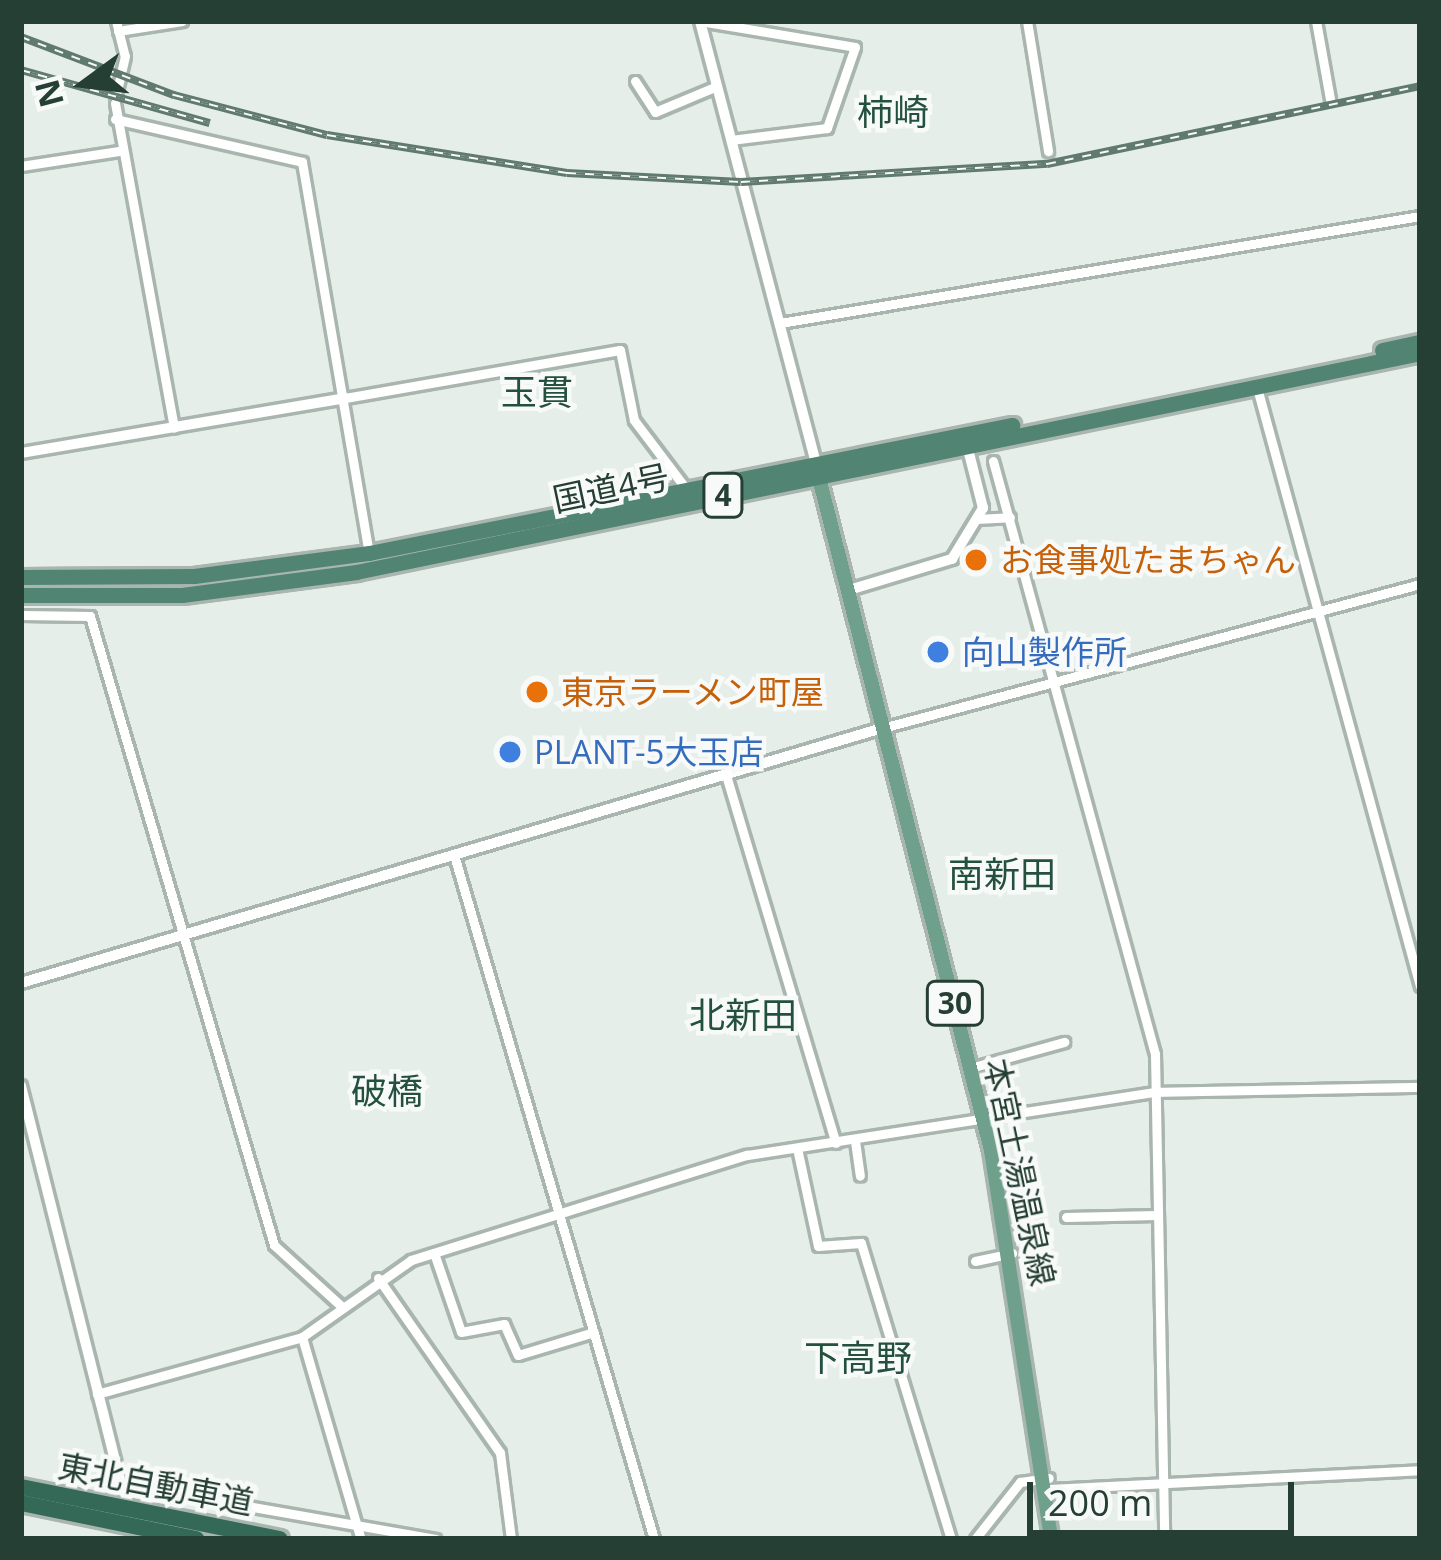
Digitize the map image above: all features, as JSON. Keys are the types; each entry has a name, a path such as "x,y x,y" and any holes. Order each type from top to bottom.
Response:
{"highway":[{"name":"国道4号","path":"21,595 182,596 308,580 1420,342"},
{"name":"国道4号","path":"21,577 194,576 369,553 688,491 968,445 1420,353"},
{"name":"東北自動車道","path":"21,1486 280,1539"},
{"name":"東北自動車道","path":"21,1503 196,1539"}],"main road":[{"name":"本宮土湯温泉線","path":"817,468 886,727 1012,1253 1049,1483 1051,1539"}],"street":[{"path":"174,428 132,170 118,151 115,119 117,26 182,21"},
{"path":"731,140 826,128 855,47 700,21 731,140 780,323 817,468"},
{"path":"1027,21 1048,151"},
{"path":"1316,21 1330,99"},
{"path":"635,81 652,112 717,86"},
{"path":"115,119 302,162 369,553"},
{"path":"21,166 118,151"},
{"path":"780,323 1420,216"},
{"path":"21,453 620,350 634,419 688,491"},
{"path":"1256,383 1420,986"},
{"path":"849,590 946,564 976,519 983,499 968,445"},
{"path":"994,461 1155,1054 1164,1539"},
{"path":"976,519 1010,517"},
{"path":"21,983 886,727 1420,584"},
{"path":"21,615 90,616 274,1245 340,1305"},
{"path":"726,775 836,1143"},
{"path":"454,855 654,1539"},
{"path":"970,1068 1064,1042"},
{"path":"21,1086 122,1488 358,1532 435,1539"},
{"path":"97,1394 302,1337 378,1279 434,1252 558,1212 797,1148 1155,1092 1420,1087"},
{"path":"855,1141 860,1176"},
{"path":"797,1148 818,1246 861,1243 951,1539"},
{"path":"1066,1216 1157,1215"},
{"path":"434,1252 461,1332 504,1324 518,1355 594,1332"},
{"path":"975,1261 1012,1253"},
{"path":"378,1279 500,1453 511,1539"},
{"path":"302,1337 358,1532"},
{"path":"975,1539 1020,1482 1163,1484 1420,1470"}],"railway":[{"path":"21,37 174,95 327,135 567,173 741,182 1047,164 1420,86"},
{"path":"21,70 210,123"}],"place":[{"name":"お食事処たまちゃん","path":"976,560"},
{"name":"向山製作所","path":"938,652"},
{"name":"東京ラーメン町屋","path":"537,692"},
{"name":"PLANT-5大玉店","path":"510,752"}],"district":[{"name":"柿崎","path":"893,112"},
{"name":"玉貫","path":"537,392"},
{"name":"南新田","path":"1002,874"},
{"name":"北新田","path":"743,1015"},
{"name":"破橋","path":"387,1091"},
{"name":"下高野","path":"858,1358"}]}
